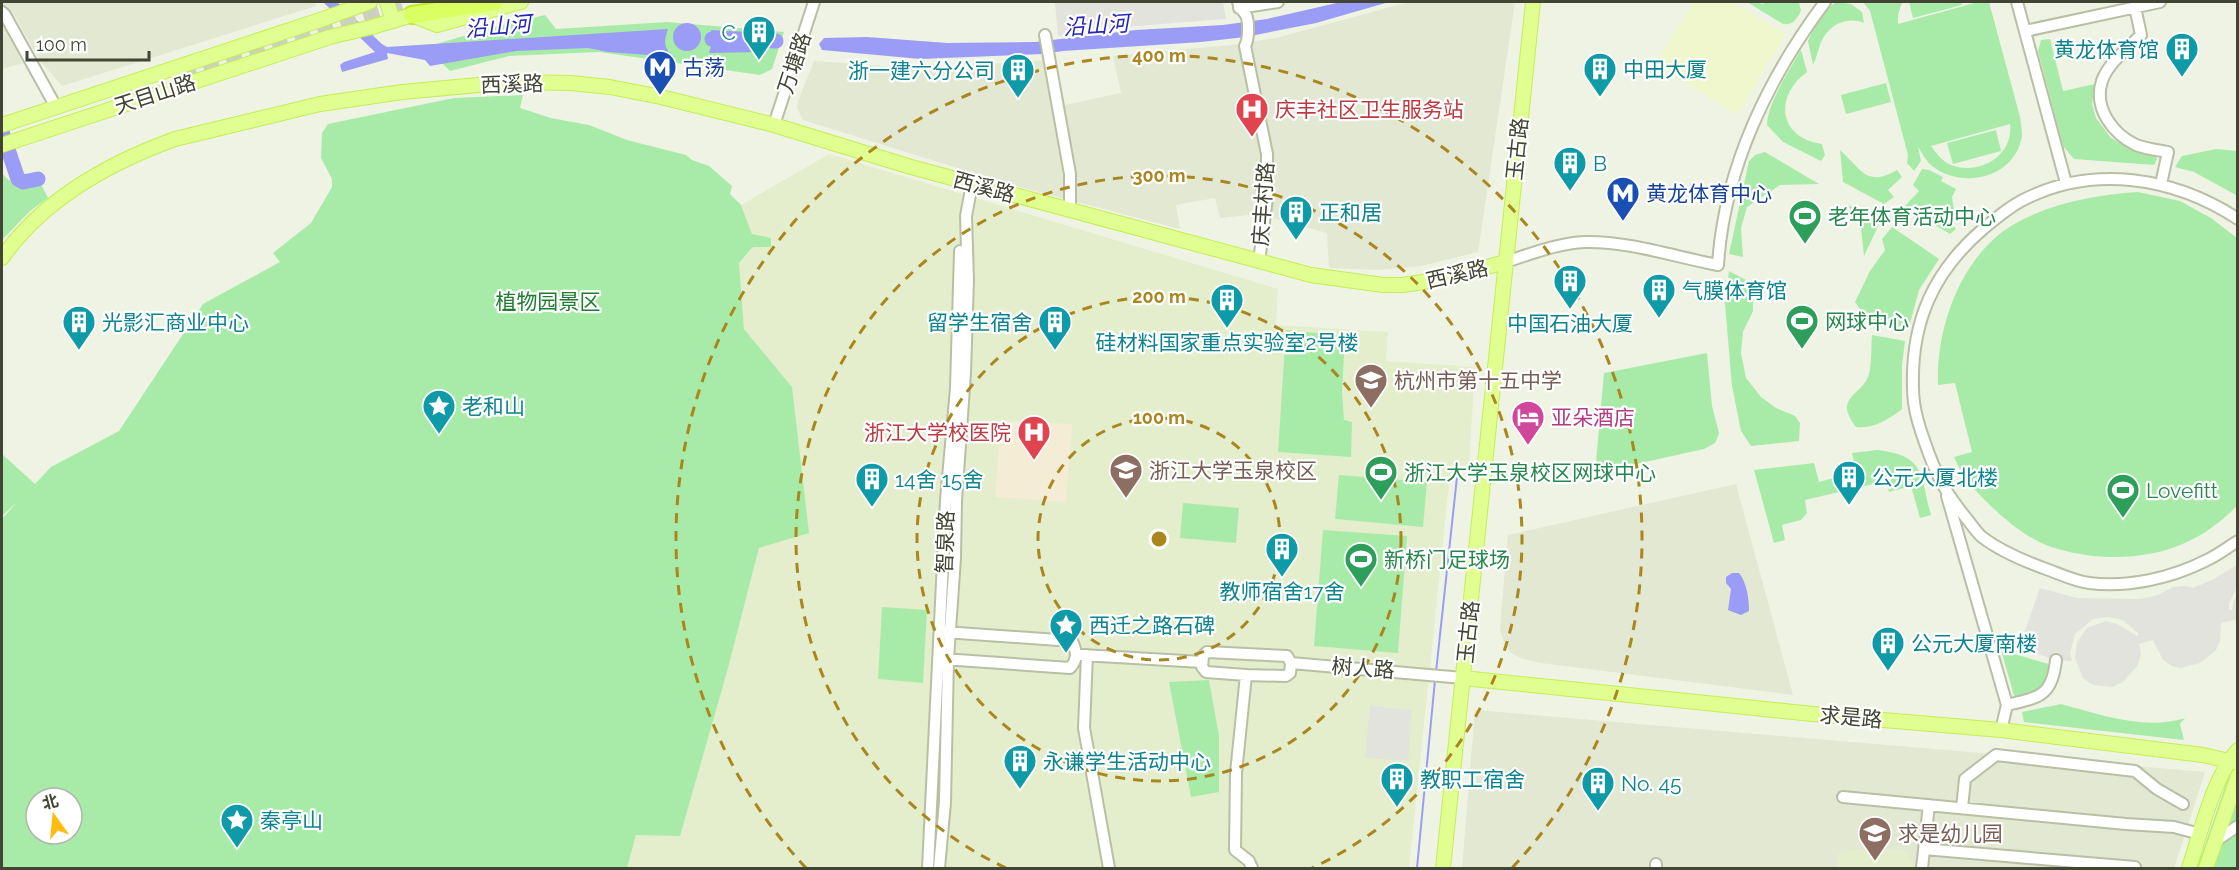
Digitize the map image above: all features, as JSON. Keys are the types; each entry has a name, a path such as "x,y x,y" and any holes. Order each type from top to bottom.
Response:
{"highway":[{"path":"410,8 495,2"}],"main road":[{"path":"387,2 393,21"},
{"name":"天目山路","path":"6,144 330,37 393,21 410,8 446,2"},
{"path":"410,8 437,25 521,2"},
{"name":"玉古路","path":"1443,868 1457,677 1503,296 1533,2"},
{"name":"天目山路","path":"3,124 364,4"},
{"name":"西溪路","path":"2,258 35,219 74,188 154,146 175,139 320,104 402,92 480,84 571,83 610,87 661,97 774,125 972,184 1311,275 1383,285 1443,279 1505,262"},
{"name":"求是路","path":"1457,677 1813,714 2001,730 2203,755 2232,762"},
{"path":"2189,868 2200,834 2238,750"},
{"path":"2206,868 2238,776"}],"street":[{"name":"万塘路","path":"774,125 814,2"},
{"path":"1241,8 1278,2"},
{"name":"西溪路","path":"1505,262 1550,248 1583,242 1628,246 1718,265 1723,225 1738,161 1763,103 1807,25 1825,2"},
{"path":"2017,2 2066,183"},
{"path":"2025,31 2160,2"},
{"name":"庆丰村路","path":"1241,8 1248,41 1245,46 1248,69 1267,154 1267,198 1259,262"},
{"path":"2136,8 2141,35 2113,63 2102,81 2100,99 2105,117 2119,134 2137,146 2168,152 2161,184"},
{"path":"2,12 56,106"},
{"path":"1045,36 1070,174 1070,209"},
{"path":"2001,730 2007,705 1946,493 1917,420 1913,389 1915,340 1923,309 1954,256 1965,244 1993,220 2023,200 2066,183 2106,178 2161,184 2205,200 2238,219"},
{"name":"智泉路","path":"928,868 946,632 955,558 956,501 966,361 968,280 966,216 972,184"},
{"path":"1946,493 1981,536 2020,560 2062,576 2089,583 2133,583 2176,574 2208,560 2238,540"},
{"path":"946,632 1072,641 1082,655 1084,728 1110,868"},
{"path":"1207,652 1287,656 1291,666 1290,673 1286,676 1246,675 1206,672 1202,667 1202,662 1207,652"},
{"path":"944,659 1070,668 1082,655 1202,662"},
{"name":"智泉路","path":"939,868 945,802 944,659"},
{"path":"2007,705 2038,697 2050,687 2056,660"},
{"name":"树人路","path":"1291,666 1398,675 1457,677"},
{"path":"1246,675 1236,773 1235,850 1249,861 1252,868"},
{"path":"1962,808 1965,779 1996,755 2135,771 2157,789 2183,804"},
{"path":"1843,797 2126,824 2174,826 2200,834"},
{"path":"1922,868 1929,805"},
{"path":"2214,842 2238,826"},
{"path":"1924,849 2135,867"}],"shaded area":[{"path":"2,2 315,2 316,6 62,86 41,62 13,13 2,5"},
{"path":"1055,2 1223,2 1226,19 1136,26 1058,36"},
{"path":"1409,2 1515,2 1478,252 1421,266 1377,270 1329,268 1327,233 1258,214 1220,218 1215,198 1176,205 1180,229 1012,185 803,120 797,108 814,61 915,68 1055,60 1065,105 1121,93 1113,56 1231,45 1276,38"},
{"path":"1694,2 1731,2 1786,34 1737,114 1655,64"},
{"path":"2,22 23,63 2,69"},
{"name":"浙江大学玉泉校区","path":"829,154 1278,289 1276,325 1388,332 1386,361 1475,367 1469,466 1451,465 1409,868 627,868 636,835 680,835 727,672 759,548 792,387 744,329 739,263 752,250 752,234 741,205"},
{"name":"浙江大学校医院","path":"1001,421 1072,424 1066,502 995,497"},
{"path":"1736,484 1793,695 1541,663 1523,659 1511,653 1505,645 1500,631 1508,535"},
{"path":"2237,565 2237,588 2229,603 2229,610 2232,610 2237,594 2237,621 2221,623 2220,641 2216,650 2200,663 2181,668 2172,666 2163,660 2153,640 2139,644 2141,654 2138,665 2123,682 2112,687 2093,685 2083,678 2075,658 2077,642 2087,628 2106,621 2117,624 2137,636 2139,634 2123,620 2107,617 2093,619 2075,634 2070,653 2072,661 2056,660 2019,648 2040,588 2077,598 2140,599 2158,595 2173,587 2193,588"},
{"path":"1370,706 1412,710 1408,761 1365,758"},
{"path":"1475,710 2205,772 2174,868 1462,868"},
{"name":"求是幼儿园","path":"1860,849 1907,851 1914,868 1838,868 1838,854"}],"green space":[{"path":"1747,2 1762,4 1799,2 1801,11 1794,21 1783,24"},
{"path":"1837,2 1851,4 1862,12 1864,23 1845,21 1833,27 1824,36 1813,65 1808,41 1823,14"},
{"path":"1863,2 1902,2 1898,24 1978,2 1989,2 2021,124 2022,136 2009,162 1986,176 1958,177 1932,166 1918,147 1921,161 1914,171 1907,163 1908,155 1870,11","holes":["2010,124 2010,135 2001,153 1993,160 1973,168 1948,164 1931,146"]},
{"path":"1909,2 1961,2 1962,5 1913,18"},
{"path":"545,15 556,29 667,22 784,32 772,69 760,75 599,52 509,56 450,71 426,47"},
{"path":"2050,39 2063,91 2095,84 2092,104 2096,118 2111,138 2128,147 2156,153 2157,159 2154,165 2074,159 2063,146 2038,51 2041,40"},
{"path":"1801,50 1807,72 1796,82 1789,93 1785,104 1786,115 1789,125 1797,134 1822,144 1825,155 1821,161 1783,142 1767,125 1775,97"},
{"path":"1886,83 1891,102 1846,114 1841,95"},
{"name":"植物园景区","path":"523,95 520,108 551,118 589,125 627,140 686,155 692,160 709,166 732,186 730,194 741,205 752,234 771,238 771,247 753,247 739,263 744,329 792,387 809,533 759,548 727,672 680,836 636,835 627,868 2,868 2,519 17,502 2,516 2,454 35,484 51,467 119,431 203,304 280,262 273,253 311,223 332,187 332,179 321,158 322,133 328,124 454,98"},
{"path":"1996,130 2001,151 1953,164 1947,143"},
{"path":"2216,149 2237,151 2236,195 2194,172 2175,167 2182,156"},
{"path":"1840,150 1859,169 1871,177 1887,175 1897,170 1902,177 1888,190 1894,197 1884,204 1843,182"},
{"path":"1765,152 1819,184 1780,185 1747,207 1741,228 1743,257 1729,254 1749,161 1755,155"},
{"path":"1922,169 1943,177 1941,181 1956,189 1952,197 1954,210 1947,218 1956,229 1950,234 1904,207 1919,191 1913,185"},
{"path":"2,173 10,181 18,184 40,182 48,198 30,211 2,240"},
{"path":"2138,192 2180,201 2211,218 2237,238 2237,506 2206,531 2170,549 2139,556 2090,556 2058,549 2032,538 2015,527 1981,497 1966,478 1954,457 1972,452 1955,383 1938,385 1938,363 1941,341 1955,296 1965,275 1993,240 2011,226 2041,211 2073,201"},
{"path":"1848,205 1880,222 1864,256 1861,228"},
{"path":"1892,227 1939,259 1919,290 1909,327 1870,324 1855,302 1870,271 1885,250 1882,239"},
{"path":"1729,271 1746,280 1753,299 1753,311 1743,332 1741,353 1746,378 1761,397 1776,408 1795,416 1800,423 1799,441 1751,446 1741,431 1732,386 1725,304"},
{"path":"1286,330 1345,336 1342,393 1344,420 1352,422 1351,457 1278,452"},
{"path":"1872,335 1905,341 1902,365 1902,409 1875,425 1856,427 1849,417 1848,402 1866,381 1869,374"},
{"path":"1707,353 1712,406 1719,433 1715,443 1704,449 1595,473 1604,373"},
{"path":"1877,450 1905,457 1913,462 1922,478 1931,515 1920,518 1911,486 1889,492 1886,481 1805,500 1807,513 1801,520 1782,525 1785,540 1774,543 1754,470 1814,463 1819,482 1856,472 1852,453"},
{"name":"浙江大学玉泉校区网球中心","path":"1339,475 1427,482 1423,527 1335,519"},
{"path":"1183,503 1239,508 1236,543 1180,538"},
{"name":"新桥门足球场","path":"1323,530 1407,536 1398,653 1314,646"},
{"path":"882,607 927,610 923,683 878,679"},
{"path":"1999,643 2013,646 2011,653 2052,665 2040,689 2015,699"},
{"path":"1209,680 1219,736 1219,792 1191,797 1169,682"},
{"path":"2061,704 2138,722 2170,722 2185,718 2180,724 2184,740 2024,722 2022,712"},
{"path":"2237,760 2237,868 2197,868 2229,775"}],"water":[{"path":"323,2 337,2 387,47 668,29 665,38 666,45 675,57 608,52 588,48 516,51 430,66 425,60 387,53 388,59 342,72 340,65 344,62 375,52"},
{"path":"1341,2 1389,2 1316,23 1245,37 1043,54 921,59 822,50 819,44 824,38 867,37 947,43 1035,42 1136,30 1223,25 1267,19"},
{"path":"687,23 697,27 701,37 697,47 687,51 677,47 673,37 677,27"},
{"path":"711,30 764,33 771,41 760,52 709,53 712,42"},
{"path":"1732,573 1739,573 1747,591 1749,611 1741,615 1728,610 1731,589 1726,583 1726,577"}],"waterway":[{"name":"沿山河","path":"712,39 776,41"},
{"name":"沿山河","path":"2,132 18,179 23,182 38,179"},
{"path":"1436,672 1457,477"},
{"path":"1417,868 1435,680"}],"tunnel":[{"path":"180,73 401,2"}],"place":[{"name":"C","path":"759,61"},
{"name":"黄龙体育馆","path":"2182,78"},
{"name":"古荡","path":"660,96"},
{"name":"中田大厦","path":"1600,98"},
{"name":"浙一建六分公司","path":"1018,99"},
{"name":"庆丰社区卫生服务站","path":"1252,138"},
{"name":"B","path":"1570,192"},
{"name":"黄龙体育中心","path":"1623,222"},
{"name":"正和居","path":"1296,241"},
{"name":"老年体育活动中心","path":"1805,245"},
{"name":"中国石油大厦","path":"1570,310"},
{"name":"气膜体育馆","path":"1659,319"},
{"name":"硅材料国家重点实验室2号楼","path":"1227,329"},
{"name":"网球中心","path":"1802,350"},
{"name":"光影汇商业中心","path":"79,351"},
{"name":"留学生宿舍","path":"1055,351"},
{"name":"杭州市第十五中学","path":"1371,409"},
{"name":"老和山","path":"439,435"},
{"name":"亚朵酒店","path":"1528,446"},
{"name":"浙江大学校医院","path":"1034,461"},
{"name":"浙江大学玉泉校区","path":"1126,499"},
{"name":"浙江大学玉泉校区网球中心","path":"1381,501"},
{"name":"公元大厦北楼","path":"1849,506"},
{"name":"14舍 15舍","path":"872,508"},
{"name":"Lovefitt","path":"2123,519"},
{"name":"教师宿舍17舍","path":"1282,578"},
{"name":"新桥门足球场","path":"1361,588"},
{"name":"西迁之路石碑","path":"1066,654"},
{"name":"公元大厦南楼","path":"1888,672"},
{"name":"永谦学生活动中心","path":"1020,790"},
{"name":"教职工宿舍","path":"1397,808"},
{"name":"No. 45","path":"1598,812"},
{"name":"秦亭山","path":"237,849"},
{"name":"求是幼儿园","path":"1875,862"}]}
